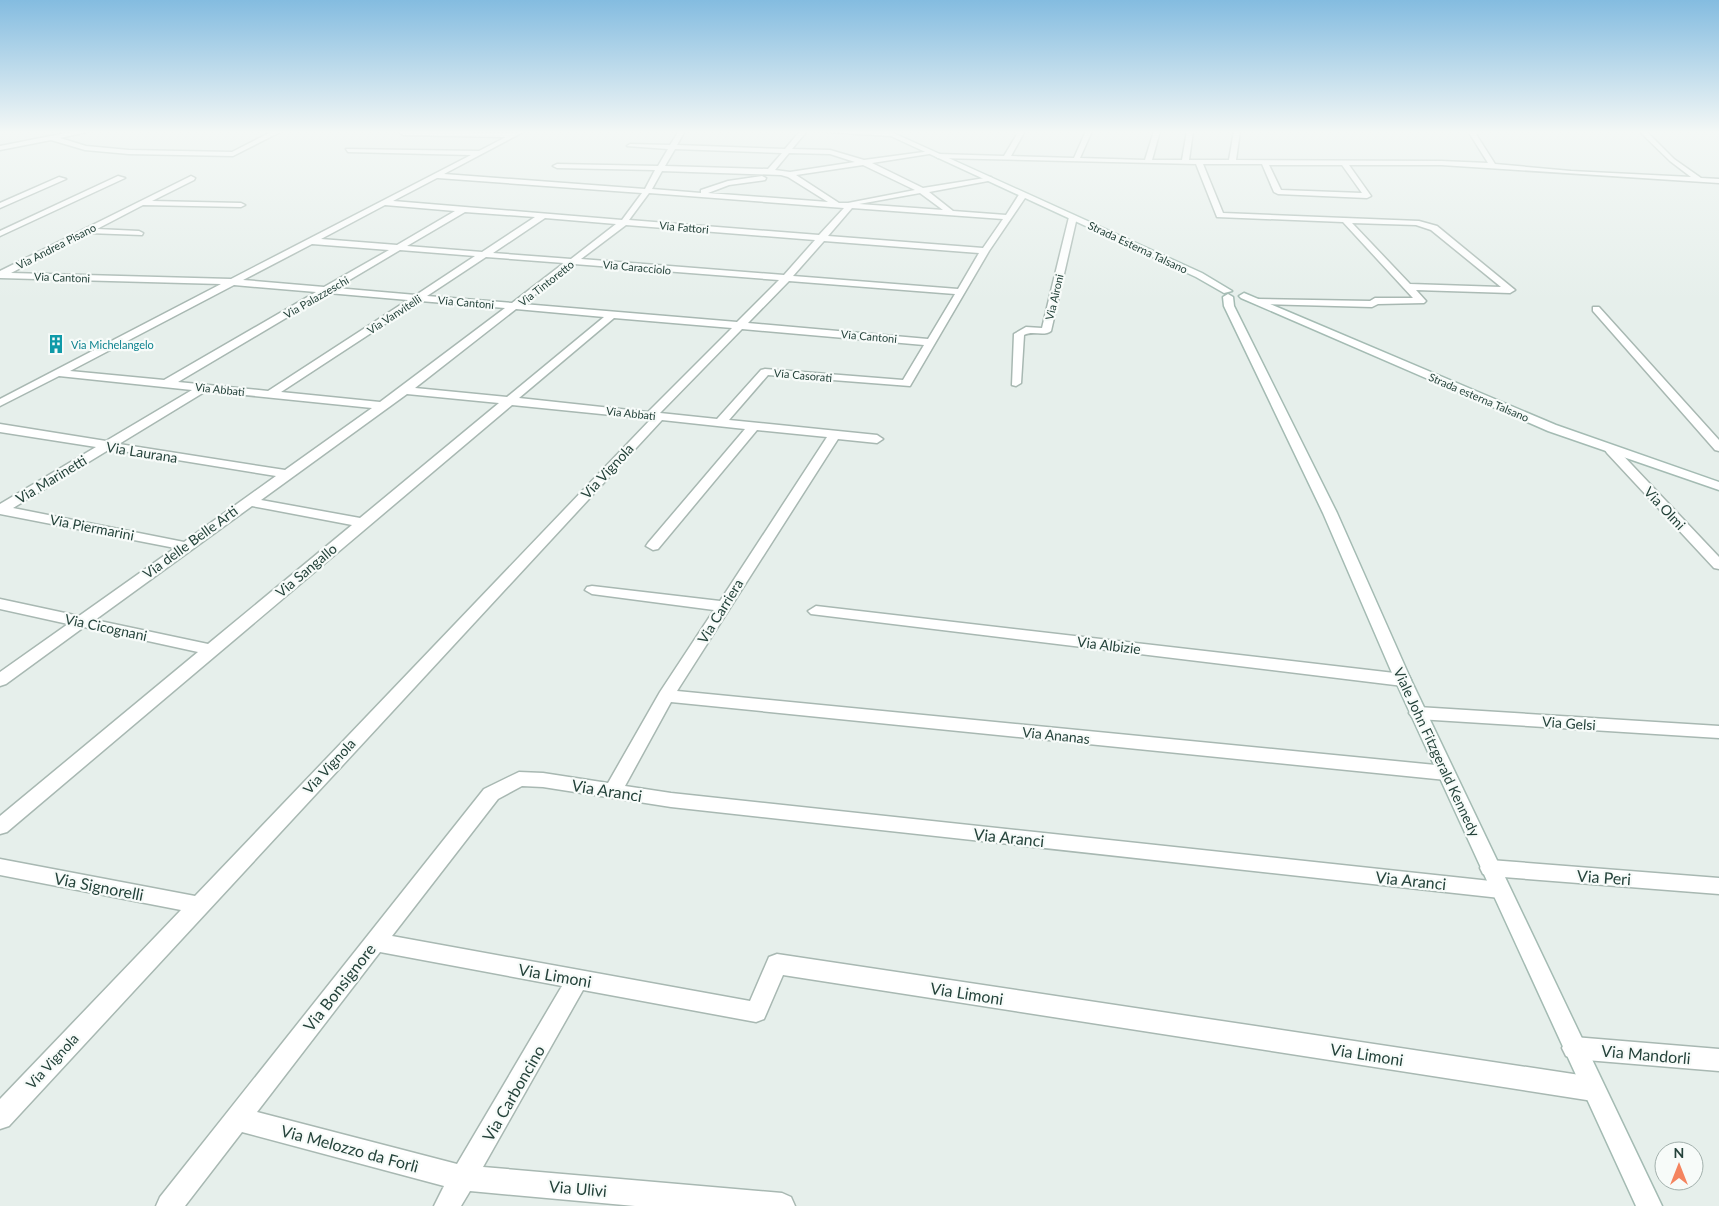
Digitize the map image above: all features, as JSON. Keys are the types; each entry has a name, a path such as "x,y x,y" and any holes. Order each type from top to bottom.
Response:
{"street":[{"path":"0,206 43,187"},
{"path":"0,234 101,187"},
{"name":"Via Andrea Pisano","path":"0,275 172,187"},
{"path":"0,403 415,187"},
{"path":"595,187 1006,217"},
{"name":"Via Tintoretto","path":"382,406 574,262 624,222 649,187"},
{"path":"697,194 716,187"},
{"path":"811,187 836,202 834,204"},
{"path":"914,187 939,202 951,213"},
{"path":"848,205 942,187"},
{"name":"Strada Esterna Talsano","path":"1006,187 1199,275 1233,295"},
{"path":"1209,187 1220,215 1416,223 1434,228 1510,290 1408,287"},
{"path":"1276,187 1278,192 1367,196 1361,187"},
{"path":"930,342 1006,217 1023,195"},
{"path":"141,203 241,206"},
{"name":"Via Fattori","path":"384,203 985,251"},
{"name":"Via Vignola","path":"0,1116 786,278 848,205"},
{"name":"Via Palazzeschi","path":"168,383 464,209"},
{"name":"Via Vanvitelli","path":"271,394 543,216"},
{"name":"Via Aironi","path":"1016,383 1019,334 1026,330 1046,331 1072,217"},
{"path":"1260,302 1372,304 1375,301 1421,301 1346,220"},
{"path":"85,231 139,233"},
{"name":"Via Caracciolo","path":"312,241 961,292"},
{"name":"Via Cantoni","path":"0,275 232,282 930,342"},
{"name":"Strada esterna Talsano","path":"1233,295 1260,302 1474,396 1611,450 1719,486"},
{"name":"Viale John Fitzgerald Kennedy","path":"1233,295 1229,306 1330,513 1418,713 1593,1089 1650,1206"},
{"path":"1596,309 1719,447"},
{"name":"Via Sangallo","path":"0,827 613,314"},
{"name":"Via Casorati","path":"721,422 765,372 906,384 930,342"},
{"name":"Via Abbati","path":"59,373 382,406"},
{"name":"Via Marinetti","path":"0,509 205,387"},
{"name":"Via Abbati","path":"405,390 877,440"},
{"name":"Via delle Belle Arti","path":"0,680 184,546 382,406"},
{"path":"652,546 754,426"},
{"name":"Via Laurana","path":"0,428 285,474"},
{"name":"Via Carriera","path":"613,790 666,696 834,435"},
{"name":"Via Olmi","path":"1611,450 1719,566"},
{"path":"247,501 363,523"},
{"name":"Via Piermarini","path":"0,509 184,546"},
{"path":"592,590 723,606"},
{"name":"Via Cicognani","path":"0,604 212,650"},
{"name":"Via Albizie","path":"816,611 1403,680"},
{"name":"Via Ananas","path":"666,696 1446,773"},
{"name":"Via Gelsi","path":"1418,713 1719,732"},
{"name":"Via Aranci","path":"518,779 543,780 671,800 1500,890"},
{"name":"Via Bonsignore","path":"169,1206 491,794 518,779"},
{"name":"Via Signorelli","path":"0,867 199,905"},
{"name":"Via Peri","path":"1490,868 1719,886"},
{"name":"Via Limoni","path":"374,942 756,1012 777,964 1593,1089"},
{"name":"Via Carboncino","path":"447,1206 577,980"},
{"name":"Via Mandorli","path":"1574,1048 1719,1060"},
{"name":"Via Melozzo da Forlì","path":"237,1119 463,1178"},
{"name":"Via Ulivi","path":"463,1178 782,1206"}],"place":[{"name":"Via Michelangelo","path":"56,344"}]}
